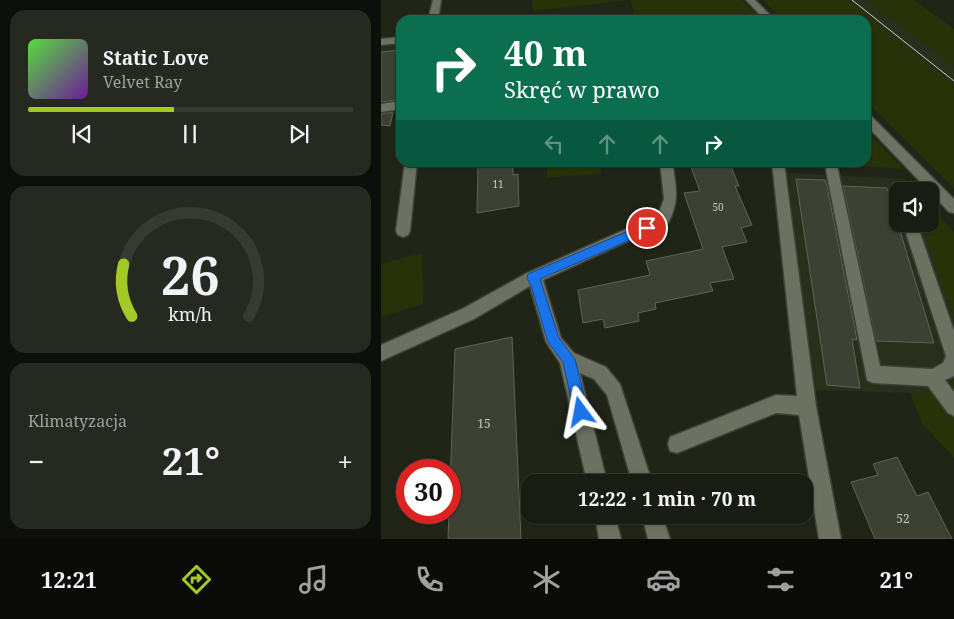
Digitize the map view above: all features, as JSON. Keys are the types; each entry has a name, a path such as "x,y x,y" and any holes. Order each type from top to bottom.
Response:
{"street":[{"path":"434,15 437,0"},
{"path":"750,0 765,15"},
{"path":"381,42 396,40"},
{"path":"381,108 396,106"},
{"path":"871,123 954,208"},
{"path":"403,231 410,167"},
{"path":"381,353 468,314 532,278 647,228 663,219 669,210 672,198 667,167"},
{"path":"779,167 807,406 830,539"},
{"path":"828,167 873,374 933,378 949,369 954,356 913,232"},
{"path":"532,278 537,284 554,342 569,359 600,373 614,390 640,474"},
{"path":"569,359 595,474"},
{"path":"933,378 954,406"},
{"path":"677,444 776,404 807,406"},
{"path":"607,524 610,539"},
{"path":"655,524 659,539"}],"shaded area":[{"path":"848,0 866,0 954,66 954,84 871,18 871,15 867,15"},
{"path":"396,40 396,106 381,108 381,42"},
{"path":"788,173 905,179 906,182 889,182 889,232 924,232 954,318 954,379 936,391 910,393 811,390"}],"green space":[{"path":"532,0 629,0 533,11"},
{"path":"630,0 742,0 757,15 635,15"},
{"path":"763,0 848,0 867,15 778,15"},
{"path":"866,0 914,0 954,29 954,66"},
{"path":"871,18 954,84 954,188 871,106"},
{"path":"871,135 903,169 871,167"},
{"path":"547,167 600,167 601,173 547,178"},
{"path":"939,216 954,232 954,318 924,232 939,232"},
{"path":"422,253 423,304 381,317 381,264"},
{"path":"954,379 954,458 922,423 910,393 936,391"}],"building":[{"path":"396,50 396,100 381,102 381,52"},
{"path":"393,112 390,126 381,125 381,114"},
{"path":"478,167 513,167 513,175 518,174 519,206 477,213"},
{"path":"691,167 731,167 739,186 735,186 752,225 741,228 747,242 722,247 734,279 710,283 713,291 655,303 656,309 638,313 639,321 605,328 603,319 583,323 578,290 650,275 646,261 703,249 684,193 700,191"},
{"path":"796,179 825,180 827,186 857,340 852,339 860,388 827,385"},
{"path":"843,186 887,188 889,195 889,232 900,232 934,343 876,341"},
{"path":"512,337 521,539 448,539 449,524 461,524 461,459 451,459 455,349"},
{"path":"897,457 917,496 928,492 952,539 875,539 851,482 878,475 873,464"}],"tram line":[{"path":"852,0 871,15"},
{"path":"871,15 954,81"}],"route":[{"path":"581,412 569,359 554,342 537,284 532,278 647,228"}]}
